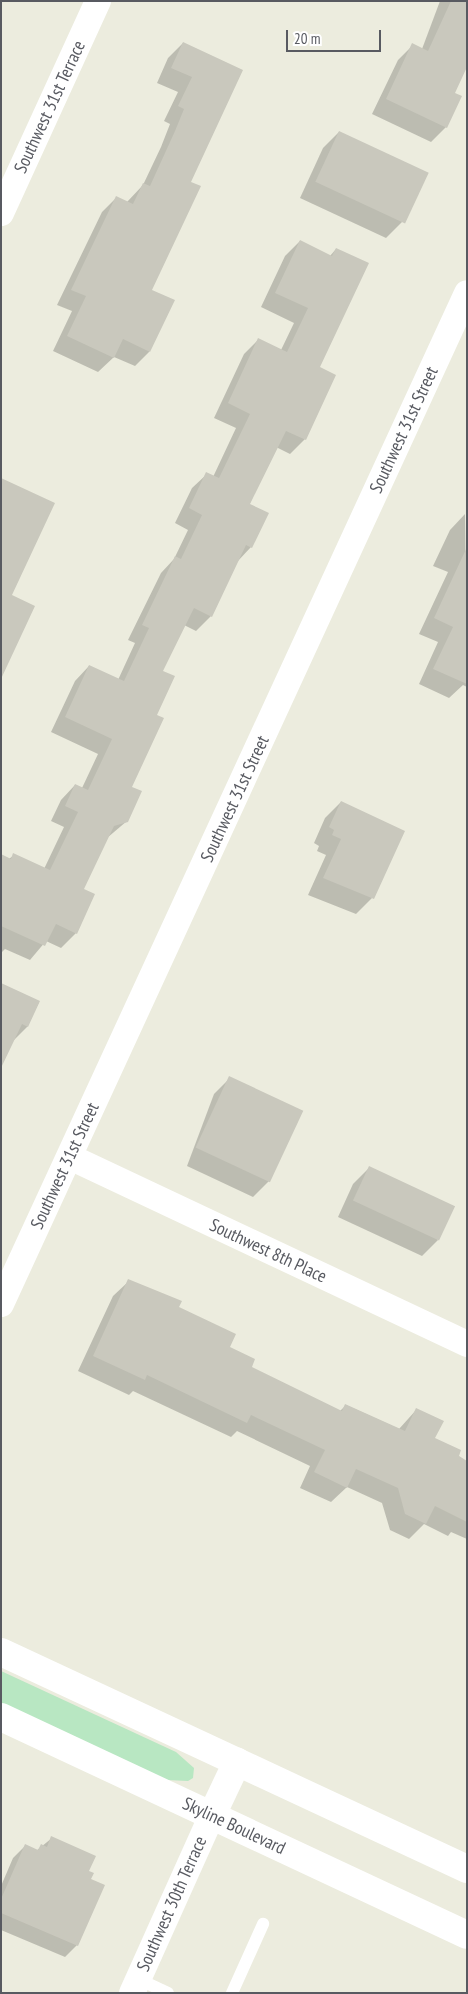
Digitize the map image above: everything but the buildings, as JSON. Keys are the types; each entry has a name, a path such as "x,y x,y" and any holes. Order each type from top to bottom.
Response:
{"street":[{"name":"Southwest 31st Terrace","path":"1,213 98,1"},
{"name":"Southwest 31st Street","path":"1,1304 467,293"},
{"name":"Southwest 8th Place","path":"70,1157 467,1344"},
{"path":"1,1652 467,1869"},
{"name":"Skyline Boulevard","path":"1,1717 467,1935"},
{"path":"212,1815 237,1762"},
{"name":"Southwest 30th Terrace","path":"135,1986 212,1815"}],"lane":[{"path":"232,1993 263,1924"},
{"path":"135,1986 168,1993"}],"green space":[{"path":"1,1671 176,1752 194,1768 193,1778 188,1781 167,1780 1,1704"}]}
